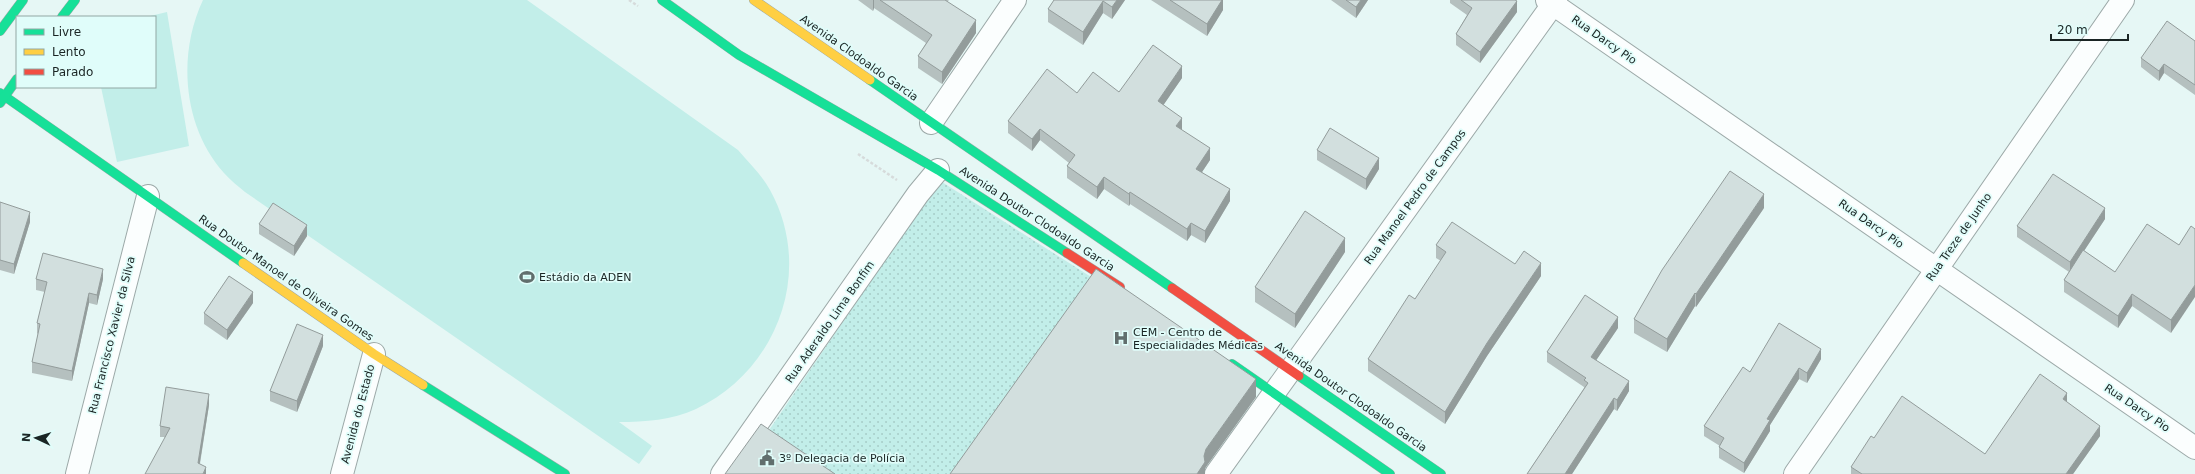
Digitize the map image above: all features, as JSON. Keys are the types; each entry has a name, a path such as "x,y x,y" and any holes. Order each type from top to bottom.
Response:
{"main road":[{"path":"0,31 23,0"},
{"path":"63,16 75,0"},
{"name":"Avenida Doutor Clodoaldo Garcia","path":"662,0 739,55 938,170 1131,295"},
{"name":"Avenida Clodoaldo Garcia","path":"754,0 931,122"},
{"path":"2,98 16,80"},
{"name":"Rua Doutor Manoel de Oliveira Gomes","path":"2,98 148,196 374,354 565,474"},
{"name":"Avenida Doutor Clodoaldo Garcia","path":"931,122 1442,474"},
{"path":"1222,357 1390,474"}],"street":[{"path":"931,122 1015,0"},
{"name":"Rua Treze de Junho","path":"1795,474 2123,0"},
{"name":"Rua Darcy Pio","path":"1552,1 1936,270 2195,448"},
{"name":"Rua Manoel Pedro de Campos","path":"1216,474 1552,1"},
{"name":"Rua Aderaldo Lima Bonfim","path":"722,474 918,194 938,170"},
{"name":"Rua Francisco Xavier da Silva","path":"77,474 148,196"},
{"name":"Avenida do Estado","path":"342,474 374,354"}],"shaded area":[{"path":"203,0 527,0 738,150 763,179 770,190 783,221 789,253 788,285 780,316 767,344 748,370 724,392 696,409 678,416 658,420 619,422 652,446 639,464 245,192 226,176 210,155 200,134 192,113 188,90 187,67 190,44 195,21"},
{"path":"167,12 189,146 117,162 101,88 156,88 156,16 150,16"},
{"path":"942,182 1099,282 962,474 809,474 761,442 926,200"}],"building":[{"path":"880,0 945,0 976,20 942,72 918,56 932,35"},
{"path":"1054,0 1117,0 1112,7 1103,1 1083,32 1048,9"},
{"path":"1170,0 1222,0 1207,24"},
{"path":"1346,0 1361,0 1356,7"},
{"path":"1461,0 1517,1 1480,52 1456,34 1472,8"},
{"path":"2167,21 2195,41 2195,85 2164,64 2159,71 2141,58"},
{"path":"1153,45 1182,66 1158,101 1182,118 1176,126 1210,148 1196,169 1230,189 1205,231 1191,223 1187,229 1104,177 1097,187 1067,166 1075,155 1040,129 1032,139 1008,121 1047,69 1077,93 1093,72 1119,92"},
{"path":"1330,128 1379,158 1366,179 1317,150"},
{"path":"1730,171 1764,194 1696,294 1695,293 1667,339 1634,319 1662,270"},
{"path":"2053,174 2105,208 2070,262 2017,226"},
{"path":"0,202 30,212 14,264 0,260"},
{"path":"273,203 307,225 294,246 259,224"},
{"path":"1305,211 1345,238 1295,314 1255,287"},
{"path":"1452,222 1515,264 1524,251 1541,263 1487,343 1445,412 1368,359 1409,295 1415,299 1446,252 1436,245"},
{"path":"2147,224 2179,245 2191,226 2195,229 2195,285 2171,320 2132,294 2118,316 2064,280 2083,250 2115,272"},
{"path":"43,253 103,269 97,295 89,293 72,371 32,362 40,324 37,323 47,282 36,279"},
{"name":"CEM - Centro de Especialidades Médicas","path":"1096,269 1256,379 1206,449 1204,456 1205,462 1197,474 950,474"},
{"path":"229,276 253,292 227,330 204,313"},
{"path":"1585,295 1618,317 1591,357 1629,381 1617,400 1614,398 1565,474 1527,474 1588,383 1584,380 1586,378 1547,352"},
{"path":"1779,323 1821,349 1807,373 1799,368 1767,419 1770,420 1744,463 1719,447 1724,438 1704,426 1743,367 1750,372"},
{"path":"297,324 323,335 297,401 270,391"},
{"path":"2040,374 2067,393 2063,399 2100,426 2066,474 1862,474 1851,467 1871,436 1874,438 1902,396 1985,454"},
{"path":"166,387 209,394 198,463 206,467 203,474 145,474 170,428 160,426"},
{"path":"761,424 835,474 725,474"}],"traffic: fast":[{"path":"0,31 23,0"},
{"path":"63,16 75,0"},
{"path":"662,0 739,55 938,170 1067,253"},
{"path":"0,103 16,80"},
{"path":"870,80 1172,288"},
{"path":"0,93 243,263"},
{"path":"1232,364 1390,474"},
{"path":"1299,376 1441,474"},
{"path":"423,385 565,474"}],"traffic: slow":[{"path":"754,0 870,80"},
{"path":"243,263 374,354 423,385"}],"traffic: jam":[{"path":"1067,253 1120,287"},
{"path":"1172,288 1299,376"}],"place":[{"name":"Estádio da ADEN","path":"527,277"},
{"name":"CEM - Centro de Especialidades Médicas","path":"1121,338"},
{"name":"3º Delegacia de Polícia","path":"767,458"}]}
